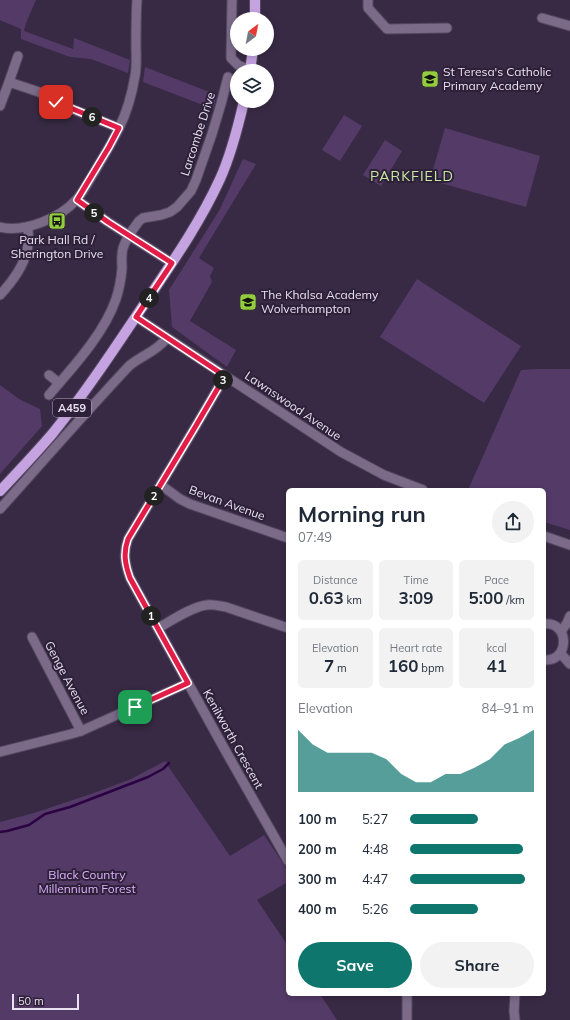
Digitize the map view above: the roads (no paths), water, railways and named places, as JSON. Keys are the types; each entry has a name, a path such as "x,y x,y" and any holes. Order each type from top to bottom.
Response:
{"main road":[{"path":"255,0 255,12"},
{"name":"A459","path":"0,491 36,452 97,375 198,222 220,179 228,158 242,108"}],"street":[{"path":"0,227 28,227 58,215 77,200 109,147 119,128 131,96 136,70 137,0"},
{"path":"232,0 231,58 237,64"},
{"path":"368,0 368,8 387,28 447,28"},
{"path":"542,18 570,26"},
{"path":"0,106 18,56"},
{"name":"Larcombe Drive","path":"49,395 85,352 108,318 116,299 122,270 123,248 139,221 142,218 170,212 177,207 191,191 212,134 228,77"},
{"path":"8,82 39,92 56,102 119,128"},
{"path":"77,200 91,211 172,263"},
{"path":"0,295 16,275 26,252 28,243 28,227"},
{"name":"Lawnswood Avenue","path":"136,317 341,452 384,475 418,488"},
{"path":"0,509 129,366 157,348 167,338"},
{"path":"49,375 59,383"},
{"name":"Kenilworth Crescent","path":"225,376 128,539 125,553 130,578 286,857"},
{"name":"Bevan Avenue","path":"160,485 190,504 286,537"},
{"path":"546,537 570,545"},
{"path":"158,628 194,608 207,605 226,607 286,627"},
{"path":"562,630 568,623 570,616"},
{"path":"546,624 555,625 562,630 565,633 567,642 562,655 556,659 546,661"},
{"name":"Genge Avenue","path":"32,637 82,731"},
{"path":"562,655 570,664"},
{"path":"0,752 82,731 188,683"},
{"path":"406,996 407,1020"},
{"path":"515,996 515,1020"}],"waterway":[{"path":"0,832 29,825 45,814 70,807 148,777 163,769 169,763"}],"place":[{"name":"St Teresa's Catholic Primary Academy","path":"430,79"},
{"name":"Park Hall Rd / Sherington Drive","path":"57,221"},
{"name":"The Khalsa Academy Wolverhampton","path":"248,302"}],"district":[{"name":"PARKFIELD","path":"412,176"}],"park label":[{"name":"Black Country Millennium Forest","path":"87,882"}]}
